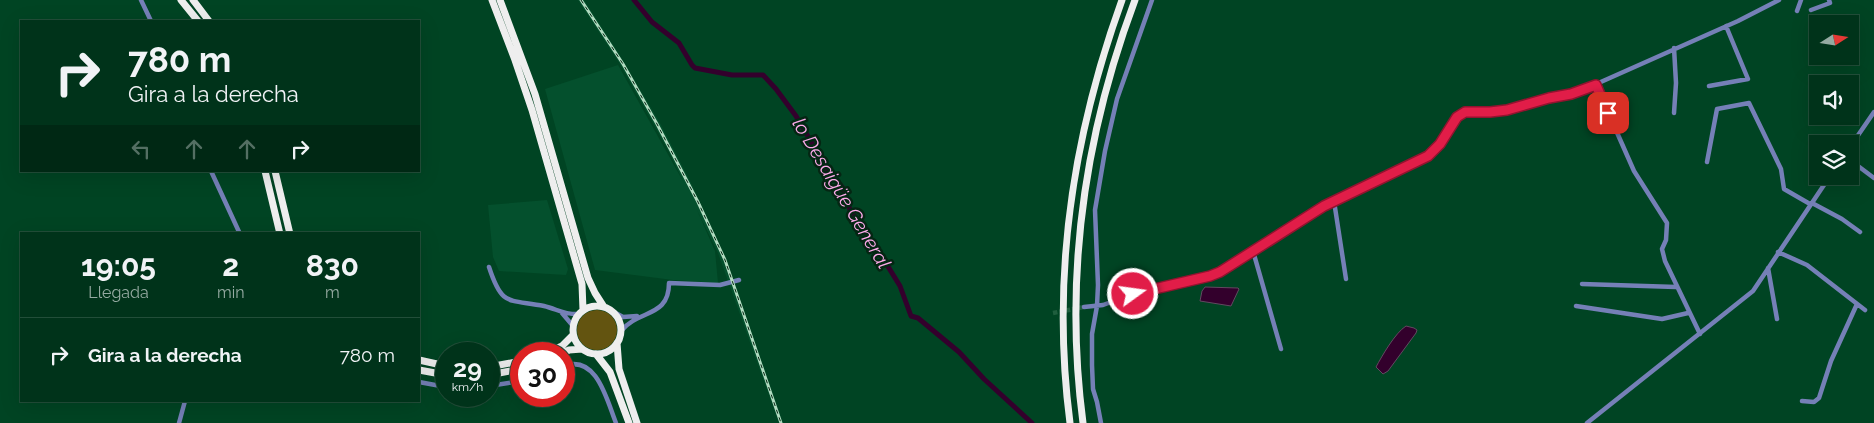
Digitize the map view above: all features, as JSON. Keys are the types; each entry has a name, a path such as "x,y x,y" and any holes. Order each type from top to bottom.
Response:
{"highway":[{"path":"181,0 197,20"},
{"path":"193,0 208,20"},
{"path":"492,0 532,110 582,284 584,293 581,312 573,326 573,335 582,348 596,354 610,350 617,343"},
{"path":"500,0 535,94 588,278 604,307"},
{"path":"1070,423 1065,369 1063,314 1068,216 1076,163 1089,104 1105,47 1122,0"},
{"path":"1083,423 1077,364 1075,314 1076,261 1080,220 1087,172 1101,104 1120,40 1135,0"},
{"path":"265,172 280,232"},
{"path":"275,172 290,232"},
{"path":"581,312 595,306 604,307 612,311 620,322 621,331 617,343 618,369 638,423"},
{"path":"566,342 573,335"},
{"path":"575,349 582,348"},
{"path":"596,354 610,372 629,423"},
{"path":"420,360 435,364"},
{"path":"420,370 435,373"}],"street":[{"path":"141,0 151,20"},
{"path":"1101,423 1098,402 1093,389 1092,366 1092,329 1097,306 1098,267 1094,221 1117,99 1152,0"},
{"path":"1084,307 1097,306 1140,292 1213,276 1314,212 1428,156 1440,144 1457,117 1465,112 1507,110 1571,94 1596,85 1779,0"},
{"path":"1797,11 1801,0"},
{"path":"1811,10 1830,4 1829,0"},
{"path":"1709,86 1748,79 1726,26"},
{"path":"1674,48 1676,82 1674,113"},
{"path":"1596,85 1634,171 1667,223 1666,240 1662,250 1664,261 1700,334"},
{"path":"1707,162 1718,109 1748,103 1781,169 1783,188 1842,219 1860,232"},
{"path":"1858,135 1874,112"},
{"path":"1859,167 1874,178"},
{"path":"212,172 239,232"},
{"path":"1588,423 1749,294 1824,185"},
{"path":"1334,201 1346,279"},
{"path":"1253,251 1281,349"},
{"path":"1778,252 1807,265 1866,310"},
{"path":"489,267 497,289 504,298 518,303 546,306 562,313 573,326"},
{"path":"1768,268 1777,319"},
{"path":"621,331 638,316 657,309 664,304 668,295 669,283 720,285 739,280"},
{"path":"1582,284 1676,286"},
{"path":"1802,400 1812,402 1818,400 1831,361 1857,304"},
{"path":"1576,306 1659,319 1688,313"},
{"path":"612,311 623,317 638,316"},
{"path":"562,313 581,312"},
{"path":"575,365 581,365 593,372 600,382 616,423"},
{"path":"420,382 435,385"},
{"path":"178,423 185,402"}],"shaded area":[{"path":"578,0 584,0 617,51 660,123 690,181 726,259 783,423 779,423 718,253 697,210 715,251 718,283 673,280 595,270 545,89 618,65 684,183 668,150 620,64"},
{"path":"547,200 568,269 566,275 499,271 493,257 488,205"},
{"path":"1205,287 1239,289 1231,306 1200,301"},
{"path":"601,310 608,313 614,319 617,330 616,338 608,347 601,350 593,350 586,347 578,338 577,326 580,319 589,311"},
{"path":"1406,326 1417,330 1416,333 1388,371 1383,374 1376,367 1393,339"}],"waterway":[{"name":"lo Desaigüe General","path":"634,0 652,22 679,43 695,68 732,75 763,75 796,116 827,169 843,188 850,210 900,286 911,316 918,318 959,352 984,379 1032,423"}],"tunnel":[{"path":"1053,313 1084,307"}],"railway":[{"path":"581,0 623,64 698,202 725,260 781,423"}],"route":[{"path":"1133,294 1213,276 1324,206 1428,156 1440,144 1457,117 1465,112 1497,112 1507,110 1571,94 1596,85 1608,113"}]}
